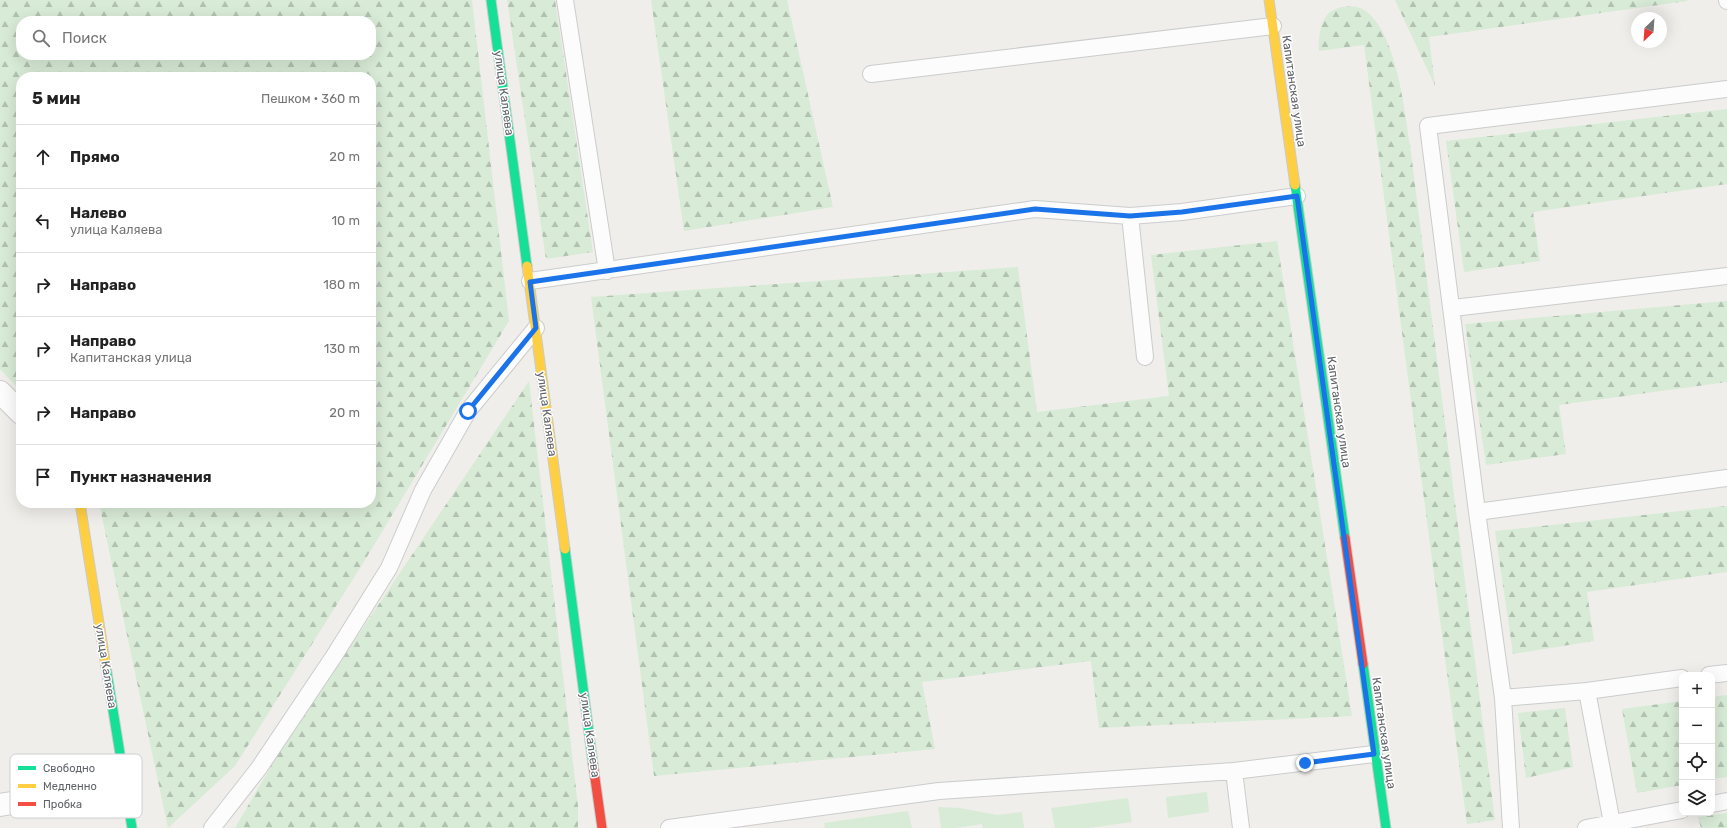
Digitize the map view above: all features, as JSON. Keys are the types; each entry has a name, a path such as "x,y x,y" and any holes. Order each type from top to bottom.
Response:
{"street":[{"name":"улица Каляева","path":"491,0 602,828"},
{"name":"Капитанская улица","path":"1270,0 1374,754 1386,828"},
{"path":"0,392 16,408"},
{"name":"улица Каляева","path":"81,508 119,754"},
{"path":"0,805 10,803"},
{"name":"улица Каляева","path":"130,818 132,828"}],"lane":[{"path":"565,0 606,271"},
{"path":"871,74 1273,26"},
{"path":"1511,828 1503,698 1477,512 1428,126 1727,89"},
{"path":"530,282 1035,209 1130,216 1182,212 1297,196"},
{"path":"1130,216 1145,357"},
{"path":"1452,308 1727,276"},
{"path":"212,828 259,768 334,656 389,568 423,490 468,411 536,328"},
{"path":"1477,512 1727,478"},
{"path":"1715,674 1727,673"},
{"path":"1503,698 1587,691 1679,678"},
{"path":"1587,691 1612,823"},
{"path":"669,828 695,826 939,791 1234,771 1374,754"},
{"path":"1234,771 1241,828"},
{"path":"1715,803 1727,801"},
{"path":"1586,828 1679,811"}],"green space":[{"path":"0,0 472,0 509,321 365,560 235,766 168,828 100,508 376,508 376,72 16,72 16,386 0,369"},
{"path":"507,0 555,0 593,252 546,259"},
{"path":"651,0 787,0 833,207 684,231"},
{"path":"1395,0 1687,1 1429,37 1435,86"},
{"path":"1342,7 1357,7 1370,14 1381,28 1396,68 1405,111 1495,820 1467,824 1364,45 1319,51 1319,35 1324,20 1330,12"},
{"path":"1727,109 1727,184 1533,212 1540,261 1464,272 1446,141"},
{"path":"1277,241 1352,716 1099,728 1091,661 922,682 935,749 654,776 591,297 1018,267 1037,412 1169,396 1151,255"},
{"path":"1727,301 1727,382 1559,405 1566,454 1486,465 1465,324"},
{"path":"529,381 578,806 578,828 235,828 280,751"},
{"path":"1727,506 1727,572 1587,592 1594,641 1513,654 1495,531"},
{"path":"1727,695 1727,777 1715,779 1715,708 1715,697"},
{"path":"1679,701 1679,786 1637,793 1622,709"},
{"path":"1565,708 1573,767 1526,778 1518,713"},
{"path":"1207,792 1209,812 1168,818 1166,797"},
{"path":"1128,798 1132,822 1088,828 1055,828 1051,808"},
{"path":"938,807 960,808 997,815 1022,812 1024,828 983,828 982,824 956,828 941,828"},
{"path":"908,811 912,828 825,828 824,823"},
{"path":"1727,813 1727,828 1701,828 1698,817 1715,816 1715,815"}],"traffic: fast":[{"path":"491,0 527,266"},
{"path":"1295,185 1345,538"},
{"path":"565,549 593,764"},
{"path":"1363,664 1386,828"},
{"path":"106,667 120,754"},
{"path":"130,818 132,828"}],"traffic: slow":[{"path":"1269,0 1295,185"},
{"path":"527,266 565,549"},
{"path":"81,508 106,667"}],"traffic: jam":[{"path":"1345,538 1363,664"},
{"path":"593,764 602,828"}],"route":[{"path":"468,411 536,328 530,282 1035,209 1130,216 1182,212 1297,196 1374,754 1305,763"}]}
